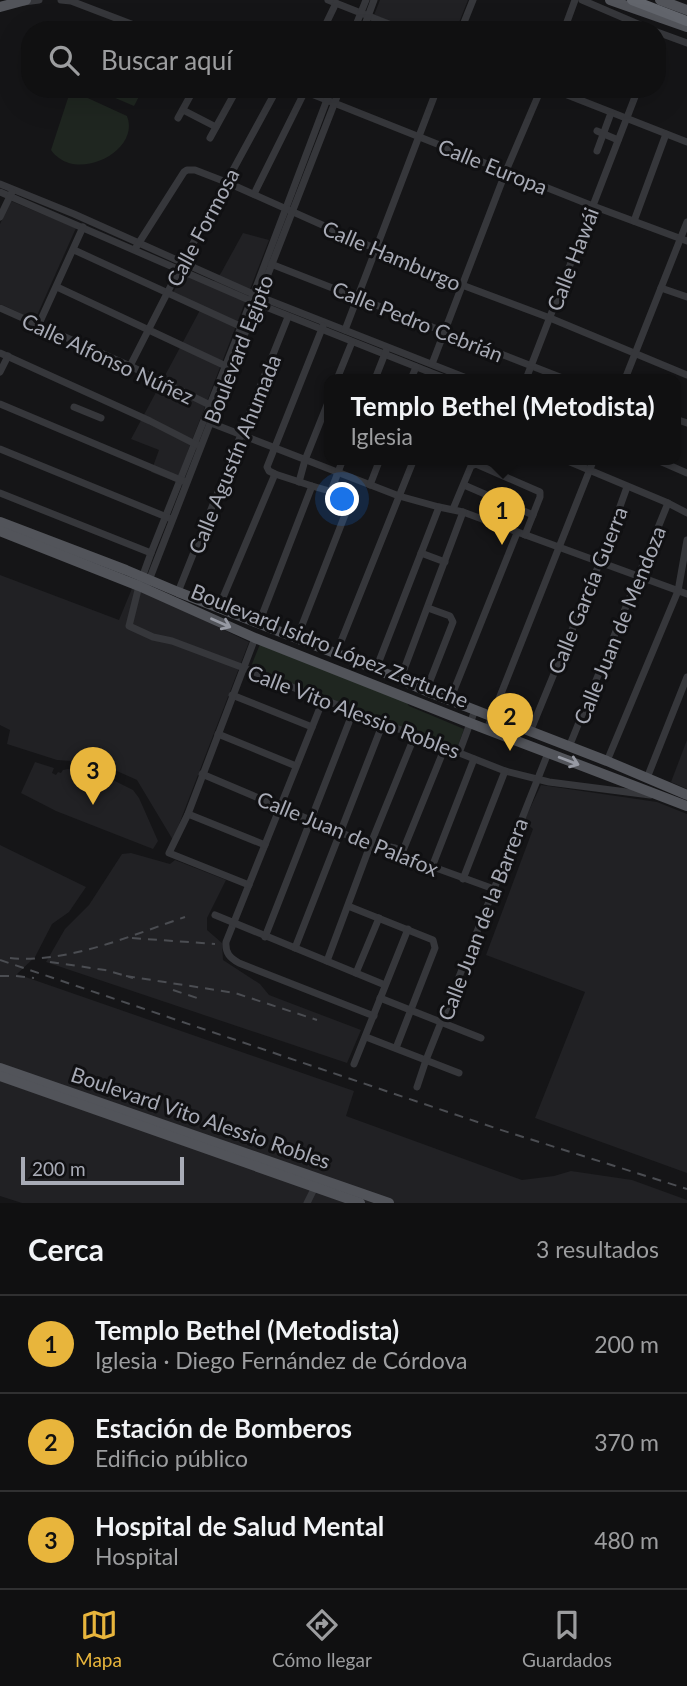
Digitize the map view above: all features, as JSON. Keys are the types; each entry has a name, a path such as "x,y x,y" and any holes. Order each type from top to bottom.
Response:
{"highway":[{"path":"632,0 687,21"}],"main road":[{"path":"610,0 687,27"},
{"path":"660,0 687,10"},
{"path":"0,7 23,1"},
{"name":"Boulevard Isidro López Zertuche","path":"0,522 144,583 255,638 687,806"},
{"name":"Boulevard Isidro López Zertuche","path":"0,531 219,607 687,795"},
{"name":"Boulevard Vito Alessio Robles","path":"0,1068 357,1199 389,1203"},
{"name":"Boulevard Vito Alessio Robles","path":"0,1076 202,1142"}],"street":[{"path":"23,1 39,0"},
{"path":"61,0 71,1 123,21"},
{"path":"364,21 366,0"},
{"path":"360,21 374,0"},
{"path":"465,21 473,0"},
{"path":"567,21 575,0"},
{"path":"582,0 630,21"},
{"path":"326,21 332,1 382,21"},
{"path":"666,36 687,43"},
{"path":"178,118 189,98"},
{"path":"211,138 232,98"},
{"name":"Calle Formosa","path":"130,366 181,265 272,98"},
{"path":"254,194 299,98"},
{"name":"Calle Europa","path":"321,98 684,240"},
{"name":"Boulevard Egipto","path":"330,98 330,102"},
{"name":"Boulevard Egipto","path":"129,626 333,98"},
{"path":"345,330 433,98"},
{"path":"432,364 506,171 537,98"},
{"path":"574,98 687,142"},
{"name":"Calle Hawái","path":"528,374 635,98"},
{"path":"183,110 216,127"},
{"path":"597,151 600,132 611,113"},
{"path":"600,132 618,140"},
{"path":"634,221 666,134"},
{"name":"Calle Hamburgo","path":"136,246 184,172 195,170 376,249 687,376"},
{"path":"0,184 11,193 83,227 181,265 323,326 352,342 432,364 445,374"},
{"path":"0,192 11,193 74,214 136,246"},
{"path":"0,216 11,193"},
{"name":"Boulevard Egipto","path":"255,298 272,245 288,211"},
{"path":"627,374 661,288 684,240 687,222"},
{"path":"38,326 83,227"},
{"path":"74,250 243,328"},
{"name":"Calle Pedro Cebrián","path":"271,264 552,374"},
{"path":"57,287 228,367"},
{"path":"661,288 687,297"},
{"path":"255,298 288,317 345,330 416,367 441,374"},
{"name":"Calle Alfonso Núñez","path":"0,308 130,366 213,407"},
{"name":"Calle Agustín Ahumada","path":"178,592 288,317"},
{"path":"297,638 350,502 347,496 272,473 267,467 323,326"},
{"path":"339,374 352,342"},
{"path":"377,374 386,350"},
{"path":"0,372 4,355 198,445"},
{"path":"413,374 416,367"},
{"path":"85,412 94,396"},
{"path":"0,404 183,481"},
{"path":"74,407 101,418"},
{"name":"Boulevard Egipto","path":"198,445 211,423 213,407"},
{"path":"299,482 324,412"},
{"path":"211,423 399,496 463,512 687,594"},
{"path":"0,449 169,518"},
{"path":"331,491 341,465"},
{"path":"370,485 378,465"},
{"path":"336,654 412,465"},
{"path":"453,509 474,465"},
{"path":"478,465 539,491 540,497 525,536"},
{"path":"579,465 687,513"},
{"path":"487,729 591,465"},
{"path":"670,465 687,472"},
{"path":"219,607 272,473"},
{"path":"464,485 533,515"},
{"path":"259,623 312,486"},
{"name":"Calle García Guerra","path":"530,732 600,562 627,486"},
{"path":"0,494 151,553"},
{"name":"Calle Juan de Mendoza","path":"569,747 668,503"},
{"path":"376,669 439,507"},
{"path":"400,680 463,512"},
{"name":"Boulevard Egipto","path":"144,583 151,553 169,518"},
{"path":"450,700 517,533"},
{"path":"607,761 678,591 687,540"},
{"path":"421,554 444,562"},
{"path":"426,691 453,622 450,616 428,608"},
{"name":"Calle Vito Alessio Robles","path":"129,626 244,668 505,771 536,780 664,797"},
{"path":"249,885 169,853 188,814 255,638"},
{"path":"647,778 687,677"},
{"path":"232,695 312,727"},
{"path":"323,700 226,942 227,953 239,963 374,1016"},
{"path":"459,752 475,710"},
{"path":"265,937 353,712"},
{"path":"295,948 383,723"},
{"path":"218,734 296,766"},
{"path":"327,961 415,736"},
{"path":"402,853 445,747"},
{"name":"Calle Juan de la Barrera","path":"417,1087 548,753"},
{"path":"432,867 474,758"},
{"path":"463,879 505,771"},
{"name":"Calle Juan de Palafox","path":"202,774 341,833 371,844 395,848 414,860 494,889"},
{"path":"188,814 265,845"},
{"path":"348,906 433,940 435,948 396,1048"},
{"path":"215,915 385,985"},
{"path":"356,973 379,918"},
{"path":"354,1064 408,929"},
{"path":"380,998 481,1038"},
{"path":"366,1037 459,1073"},
{"path":"307,1203 317,1183"}],"shaded area":[{"path":"380,0 468,0 460,21 390,21 374,15"},
{"path":"68,98 88,98 127,116 129,128 126,139 108,157 82,165 59,158 51,150"},
{"path":"115,98 138,98 134,106"},
{"path":"11,201 76,228 35,320 0,304 0,224"},
{"path":"243,233 269,240 176,482 151,472 159,450 131,439 199,312 201,305 173,293 184,271 212,284"},
{"path":"0,575 119,620 133,586 249,642 173,840 137,780 99,763 57,760 7,744 10,730 0,725"},
{"path":"260,644 404,699 409,706 464,729 457,748 250,669"},
{"path":"687,740 687,789 671,782"},
{"path":"35,762 54,768 52,773 56,775 68,769 112,776 111,779 133,790 158,841 153,849 56,811 21,793"},
{"path":"541,785 657,802 687,814 687,1173 535,1118 585,992 486,955 533,829 524,821"},
{"path":"0,845 86,887 69,912 52,924 35,957 17,974 354,1091 346,1116 522,1180 571,1171 632,1180 687,1200 687,1203 22,1203 0,1196"},
{"path":"131,853 170,864 175,860 226,880 207,918 207,930 222,943 223,960 260,984 269,995 361,1030 347,1063 46,962 65,929 89,905 122,854"}],"railway":[{"path":"10,958 32,959 76,952 185,917"},
{"path":"132,938 215,944"},
{"path":"0,960 498,1129 687,1189"},
{"path":"50,962 105,970 133,978"},
{"path":"0,976 34,978"},
{"path":"126,976 235,993 317,1020"},
{"path":"173,990 203,1000"}],"place":[{"name":"Templo Bethel (Metodista)","path":"502,545"},
{"name":"Estación de Bomberos","path":"510,751"},
{"name":"Hospital de Salud Mental","path":"93,805"}]}
